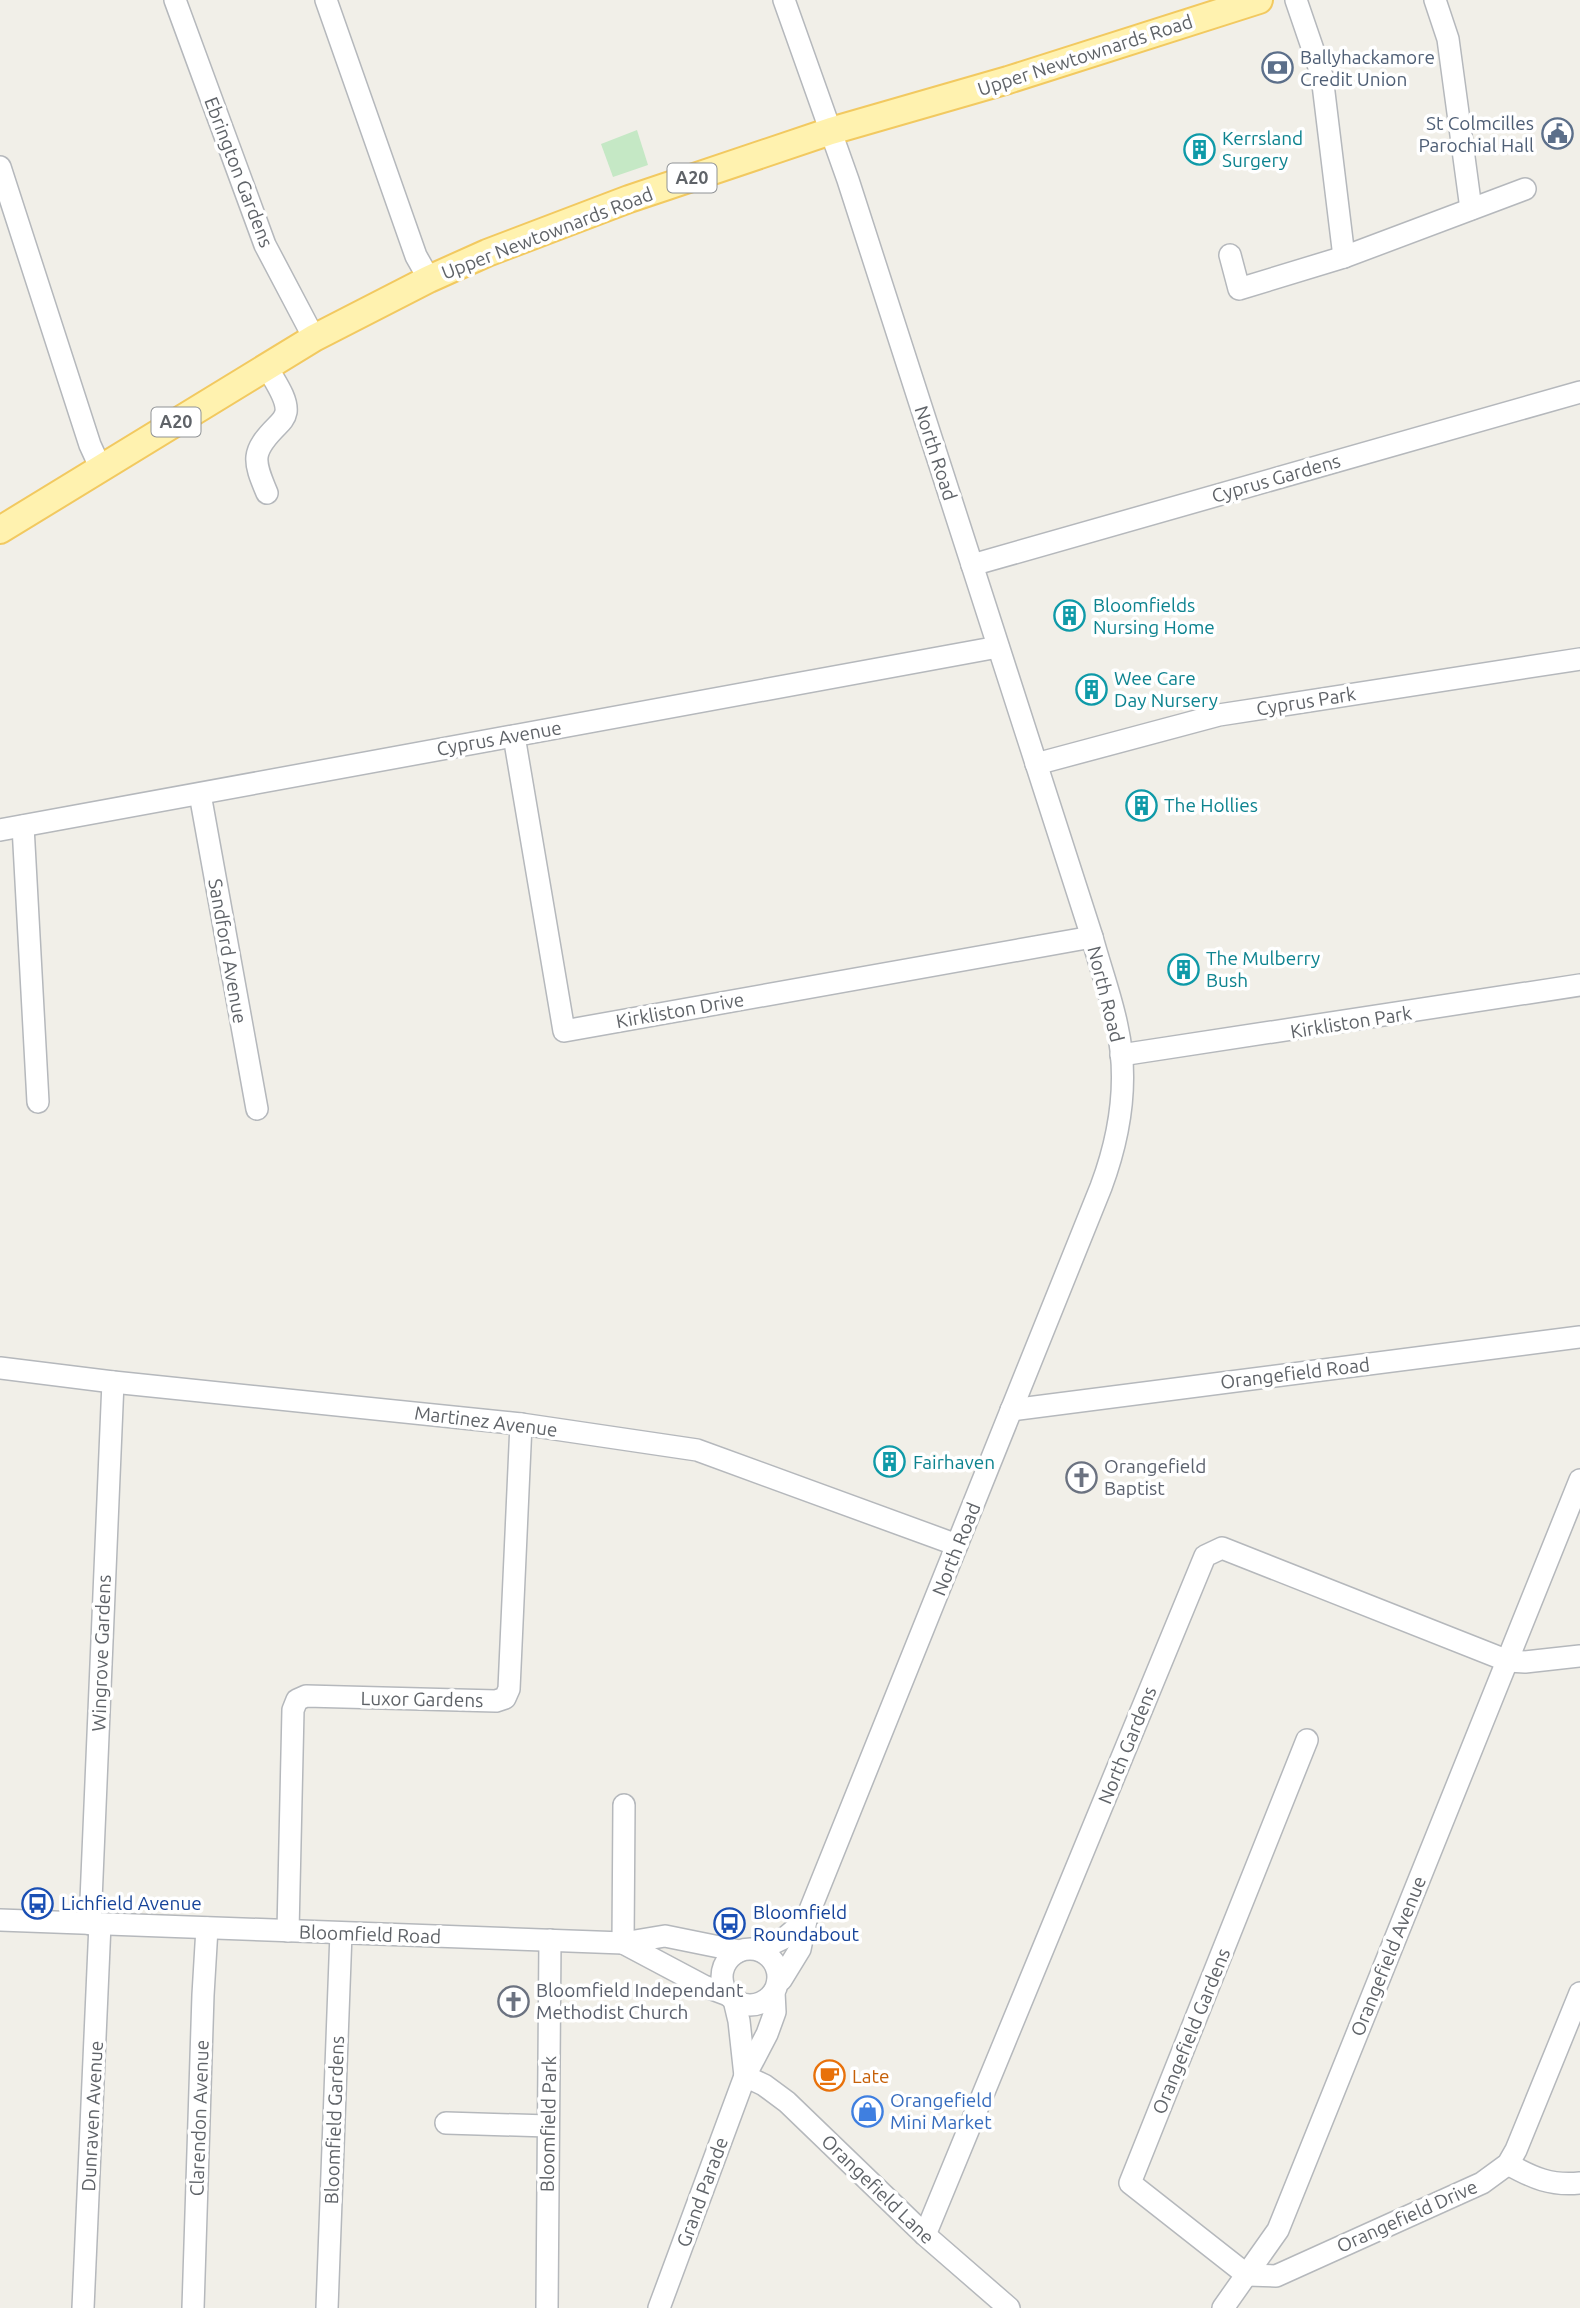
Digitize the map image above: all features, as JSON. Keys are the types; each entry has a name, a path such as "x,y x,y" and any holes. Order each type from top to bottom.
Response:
{"main road":[{"name":"Upper Newtownards Road","path":"0,530 314,338 429,279 487,253 562,223 831,131 1008,80 1259,0"}],"street":[{"name":"Ebrington Gardens","path":"175,0 265,245 314,338"},
{"path":"327,0 416,256 429,279"},
{"name":"North Road","path":"785,0 831,131 1037,764 1092,937 1118,1028 1121,1055 1119,1121 1114,1154 806,1920"},
{"path":"1296,0 1322,76 1344,257"},
{"path":"1435,0 1448,39 1471,209"},
{"path":"0,167 92,452 101,469"},
{"path":"1230,256 1239,289 1344,257 1525,189"},
{"path":"267,367 284,400 286,411 284,419 260,444 255,457 267,493"},
{"name":"Cyprus Gardens","path":"972,565 1580,392"},
{"name":"Cyprus Avenue","path":"0,830 998,647"},
{"name":"Cyprus Park","path":"1037,764 1219,715 1580,659"},
{"name":"Kirkliston Drive","path":"514,736 564,1031 1092,937"},
{"name":"Sandford Avenue","path":"200,793 257,1109"},
{"path":"23,826 38,1102"},
{"name":"Kirkliston Park","path":"1121,1055 1580,985"},
{"name":"Orangefield Road","path":"1011,1410 1580,1338"},
{"name":"Martinez Avenue","path":"0,1368 522,1424 697,1450 957,1545"},
{"name":"Wingrove Gardens","path":"95,1924 113,1382"},
{"name":"Luxor Gardens","path":"288,1931 293,1710 296,1700 306,1696 496,1701 505,1698 509,1689 522,1424"},
{"name":"Orangefield Avenue","path":"1223,2308 1278,2230 1578,1490"},
{"name":"North Gardens","path":"925,2235 1205,1556 1222,1548 1508,1661"},
{"path":"1508,1661 1525,1662 1580,1656"},
{"name":"Orangefield Gardens","path":"1247,2275 1130,2183 1307,1740"},
{"path":"624,1805 622,1942 704,1986 749,2005 758,2004 767,1999 800,1950 806,1920"},
{"name":"Bloomfield Road","path":"0,1920 622,1942 665,1936 749,1951"},
{"path":"731,1997 722,1979 723,1970 732,1956 786,1937 806,1920"},
{"name":"Dunraven Avenue","path":"83,2308 95,1924"},
{"name":"Clarendon Avenue","path":"193,2308 207,1928"},
{"name":"Bloomfield Gardens","path":"327,2308 341,1933"},
{"name":"Bloomfield Park","path":"547,2308 550,1940"},
{"path":"749,1951 768,1955 774,1963 776,1987"},
{"name":"Grand Parade","path":"659,2308 745,2076 771,2023 775,2012 776,1987"},
{"name":"Orangefield Drive","path":"1247,2275 1276,2276 1482,2183 1508,2164 1580,1993"},
{"name":"Grand Parade","path":"731,1997 739,2021 745,2076"},
{"name":"Orangefield Lane","path":"745,2076 764,2085 787,2102 925,2235 1009,2308"},
{"path":"446,2123 548,2126"},
{"path":"1508,2164 1526,2175 1560,2185 1580,2183"}],"green space":[{"path":"637,130 648,165 613,177 601,144"}],"place":[{"name":"Ballyhackamore Credit Union","path":"1277,68"},
{"name":"St Colmcilles Parochial Hall","path":"1557,134"},
{"name":"Kerrsland Surgery","path":"1199,149"},
{"name":"Bloomfields Nursing Home","path":"1070,616"},
{"name":"Wee Care Day Nursery","path":"1091,689"},
{"name":"The Hollies","path":"1141,805"},
{"name":"The Mulberry Bush","path":"1183,969"},
{"name":"Fairhaven","path":"890,1462"},
{"name":"Orangefield Baptist","path":"1081,1477"},
{"name":"Lichfield Avenue","path":"38,1903"},
{"name":"Bloomfield Roundabout","path":"730,1923"},
{"name":"Bloomfield Independant Methodist Church","path":"513,2001"},
{"name":"Late","path":"829,2076"},
{"name":"Orangefield Mini Market","path":"867,2111"}]}
